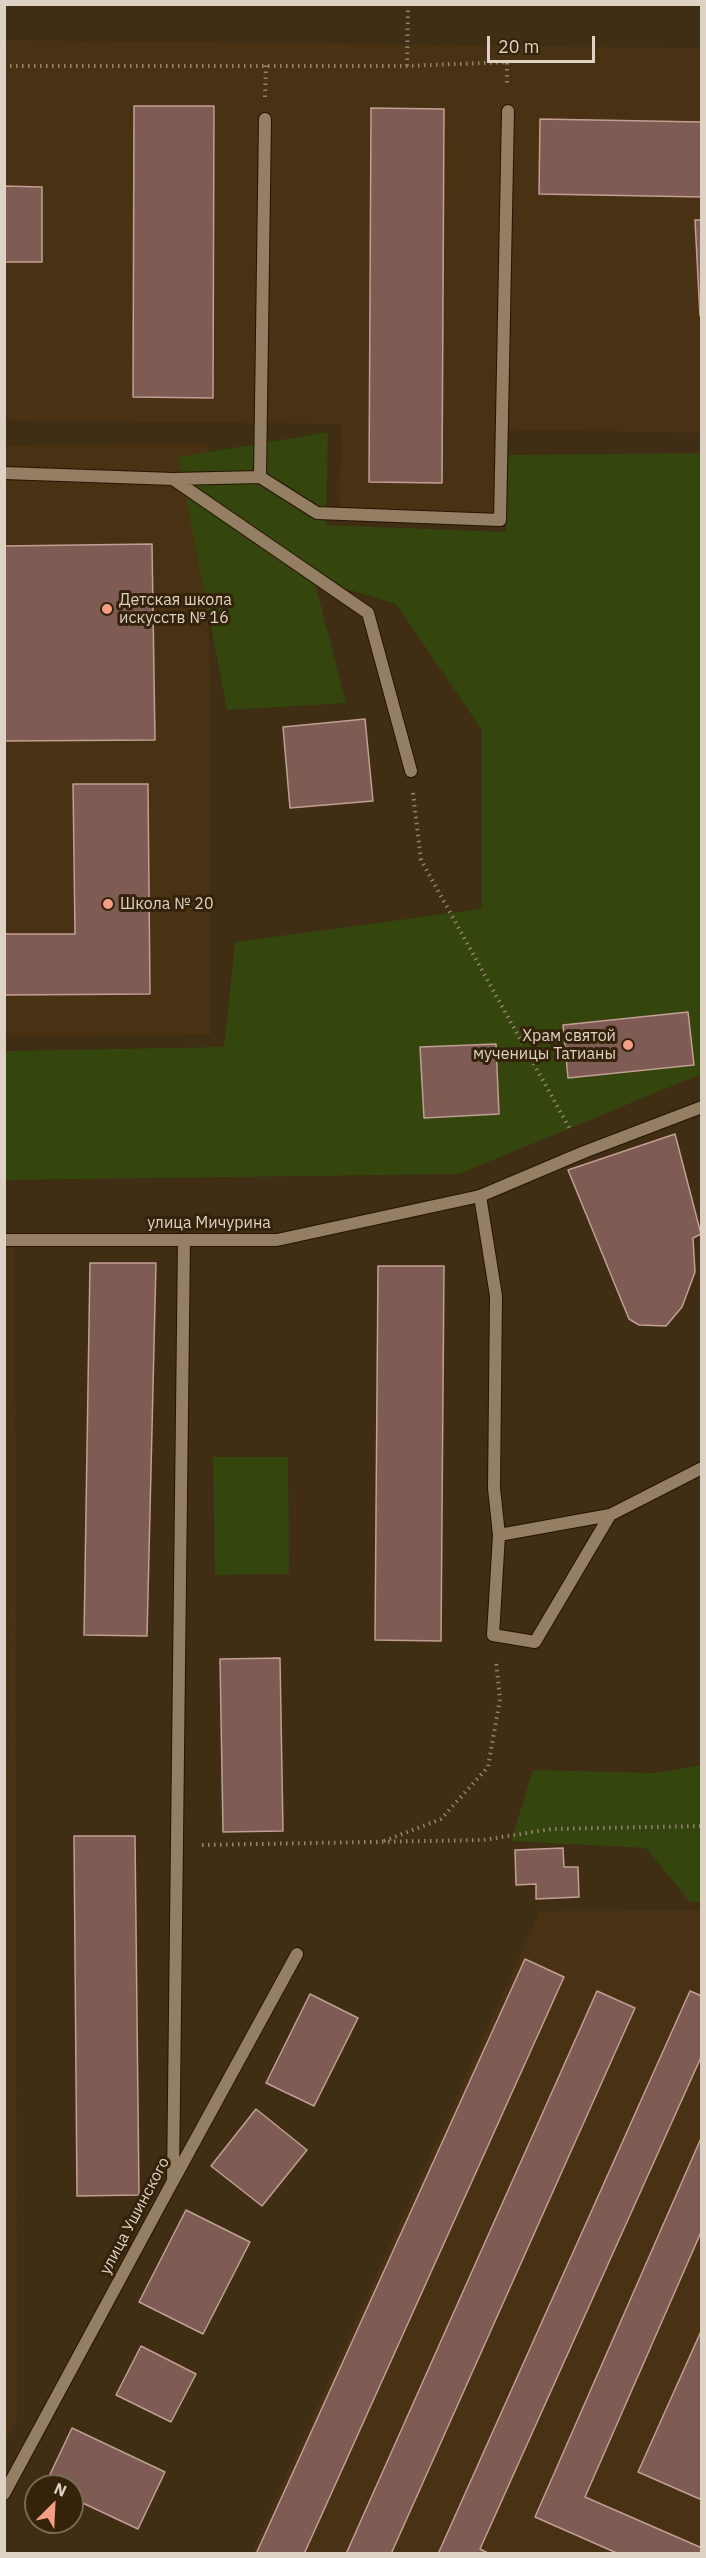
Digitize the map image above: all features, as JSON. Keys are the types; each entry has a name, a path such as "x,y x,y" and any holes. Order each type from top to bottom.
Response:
{"street":[{"path":"4,473 173,479 260,477 317,513 500,520 508,111"},
{"path":"260,477 265,119"},
{"path":"173,479 368,613 411,771"},
{"name":"улица Мичурина","path":"4,1240 277,1240 480,1196 584,1152 702,1107"},
{"path":"480,1196 496,1296 494,1488 499,1535 493,1635 535,1642 610,1515"},
{"path":"173,2181 184,1240"},
{"path":"499,1535 610,1515 702,1468"},
{"name":"улица Ушинского","path":"4,2494 297,1954"}],"path":[{"path":"407,66 408,4"},
{"path":"4,66 266,64 407,66 507,62"},
{"path":"265,119 266,64"},
{"path":"411,771 421,860 584,1152"},
{"path":"381,1842 441,1819 488,1767 500,1699 493,1635"},
{"path":"177,1846 483,1840 552,1828 702,1826"}],"shaded area":[{"path":"4,40 701,48 701,433 494,429 494,522 339,518 341,424 5,420"},
{"path":"208,444 211,1035 5,1036 4,445"},
{"path":"5,1248 15,1248 17,2418 5,2444"},
{"path":"701,1910 701,2553 251,2554 540,1911"}],"green space":[{"path":"328,432 326,525 506,532 508,455 701,453 701,1074 459,1174 5,1180 4,1051 224,1047 235,942 482,909 482,730 396,604 314,579 346,703 227,710 178,457"},
{"path":"213,1457 288,1457 289,1574 215,1575"},
{"path":"701,1765 701,1902 690,1902 646,1848 511,1841 533,1770 655,1773"}],"building":[{"path":"134,106 214,106 213,398 133,397"},
{"path":"371,108 444,109 442,483 369,482"},
{"path":"540,119 702,122 702,197 539,194"},
{"path":"4,186 42,187 42,262 4,262"},
{"path":"695,220 702,220 702,316 700,316"},
{"path":"152,544 155,740 4,741 4,546"},
{"path":"365,719 373,801 290,808 283,727"},
{"path":"73,784 148,784 150,994 4,995 4,934 75,934"},
{"name":"Храм святой мученицы Татианы","path":"688,1012 694,1065 568,1078 563,1025"},
{"path":"496,1044 499,1114 424,1118 420,1047"},
{"path":"675,1134 701,1234 693,1238 695,1272 682,1307 666,1326 639,1325 629,1319 568,1170"},
{"path":"90,1263 156,1263 147,1636 84,1635"},
{"path":"378,1266 444,1266 441,1641 375,1640"},
{"path":"280,1658 283,1831 223,1832 220,1659"},
{"path":"74,1836 135,1836 139,2195 77,2196"},
{"path":"563,1848 564,1867 578,1867 579,1897 536,1899 536,1884 516,1885 515,1850"},
{"path":"525,1959 564,1977 304,2554 256,2554"},
{"path":"597,1991 635,2008 391,2554 346,2554"},
{"path":"690,1991 702,1996 702,2055 480,2549 490,2554 438,2554"},
{"path":"310,1994 358,2018 314,2106 266,2083"},
{"path":"256,2109 307,2150 262,2206 211,2166"},
{"path":"702,2136 702,2230 585,2497 702,2548 702,2554 619,2554 535,2517"},
{"path":"186,2210 250,2242 203,2334 139,2302"},
{"path":"702,2329 702,2500 638,2472"},
{"path":"141,2346 196,2374 171,2422 116,2395"},
{"path":"72,2428 165,2472 138,2529 84,2504 84,2474 50,2474"}],"place":[{"name":"Детская школа искусств № 16","path":"107,609"},
{"name":"Школа № 20","path":"108,904"},
{"name":"Храм святой мученицы Татианы","path":"628,1045"}]}
